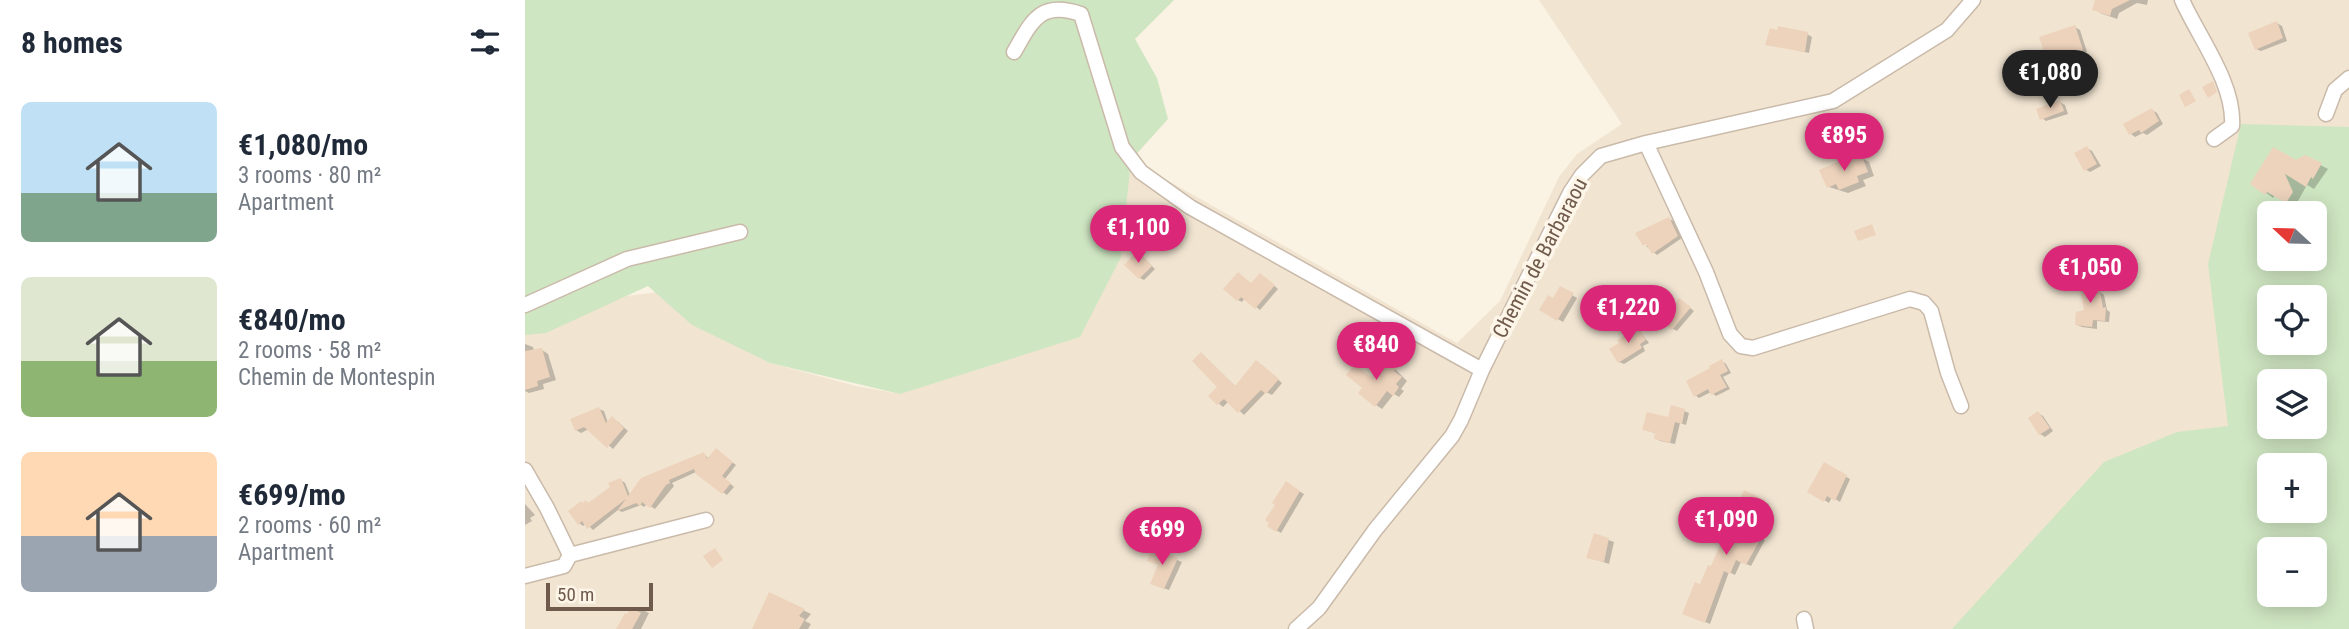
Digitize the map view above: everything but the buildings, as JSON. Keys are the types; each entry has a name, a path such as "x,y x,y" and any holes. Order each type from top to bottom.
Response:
{"street":[{"name":"Chemin de Barbaraou","path":"1296,629 1319,608 1375,530 1451,436 1570,193 1582,175 1601,156 1646,143 1833,101 1947,30 1973,0"},
{"path":"2182,0 2226,88 2233,112 2232,126 2214,139"},
{"path":"1014,52 1035,16 1046,4 1066,7 1081,14 1122,146 1141,172 1190,207 1482,370"},
{"path":"2326,114 2335,90 2349,78"},
{"path":"1646,143 1706,272 1730,334 1741,346 1753,348 1910,299 1918,300 1931,312 1948,373 1961,406"},
{"path":"525,305 627,260 740,232"},
{"path":"525,470 570,555"},
{"path":"525,576 564,566 570,555 706,520"}],"shaded area":[{"path":"1539,0 2349,0 2349,629 525,629 525,308 668,291 770,363 856,386 901,394 1131,160 1457,343 1500,301 1559,177 1577,154 1622,124"}],"green space":[{"path":"525,0 1174,0 1135,39 1157,78 1168,119 1131,160 1121,257 1080,337 900,394 770,363 692,325 648,286 546,333 525,335"},
{"path":"2241,124 2349,127 2349,629 1952,629 2104,462 2177,432 2228,426 2208,264"}]}
